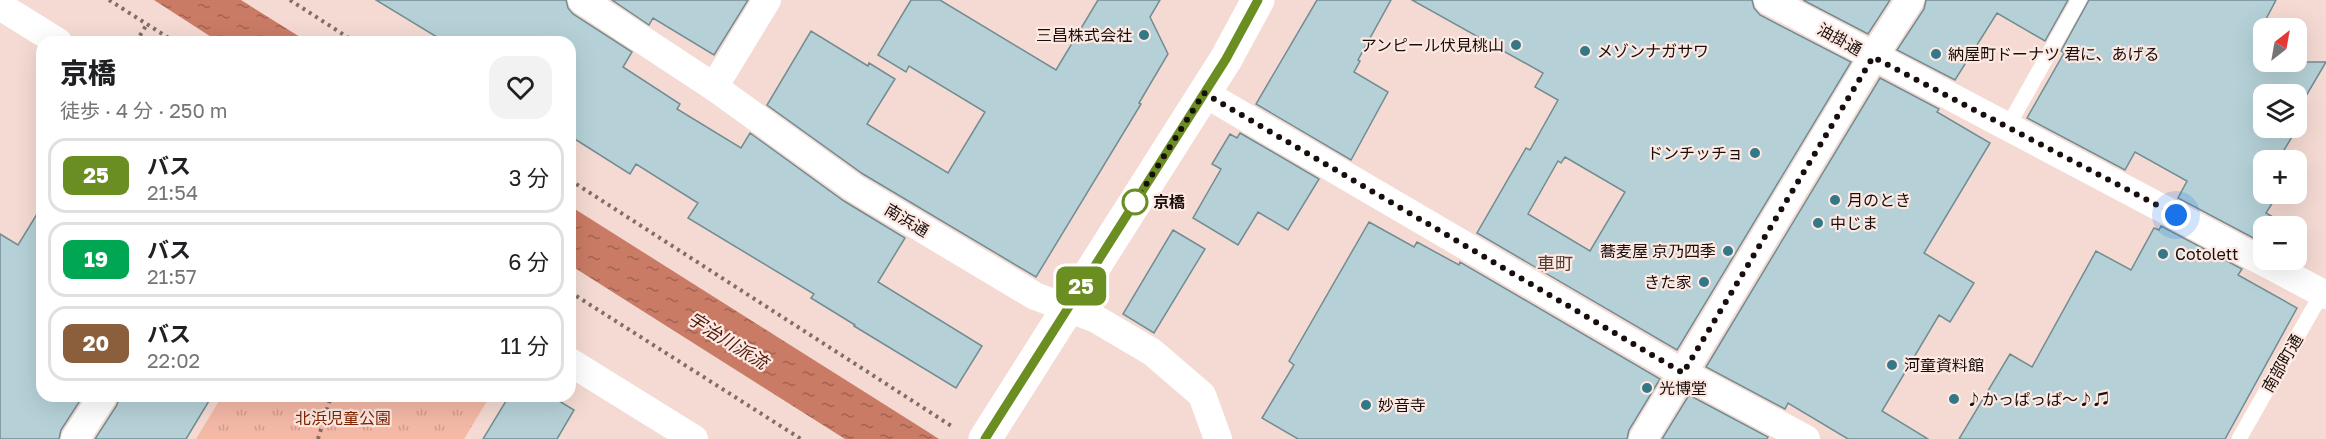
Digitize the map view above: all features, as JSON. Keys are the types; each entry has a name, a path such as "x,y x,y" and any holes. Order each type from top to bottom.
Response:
{"main road":[{"path":"992,427 1204,93 1258,0"}],"street":[{"name":"南浜通","path":"582,0 714,87 854,188 1035,296 1096,319 1152,352 1202,395 1218,439"},
{"path":"714,87 767,0"},
{"name":"油掛通","path":"1768,0 2325,292"},
{"path":"1642,439 1873,57 1910,0"},
{"path":"0,6 48,36"},
{"path":"1204,93 1683,373 1806,439"},
{"path":"576,366 694,439"},
{"path":"75,439 99,402"}],"lane":[{"path":"2008,126 2079,0"},
{"name":"南部町通","path":"2239,439 2325,292"}],"path":[{"path":"109,0 166,36"},
{"path":"290,0 346,36"},
{"path":"140,36 147,24"},
{"path":"576,184 954,428"},
{"path":"576,296 801,439"},
{"path":"318,439 329,402"}],"green space":[{"name":"北浜児童公園","path":"218,402 486,402 464,439 196,439"}],"water":[{"path":"154,0 241,0 298,36 210,36"},
{"name":"宇治川派流","path":"576,210 939,439 845,439 576,269"}],"building":[{"path":"376,0 566,0 573,14 632,52 623,67 680,104 677,109 741,148 750,133 844,201 905,238 878,282 982,346 956,388 811,298 814,294 688,218 698,203 636,164 630,174 576,140 576,36 435,36"},
{"path":"612,0 748,0 714,55 653,18 649,25"},
{"path":"911,0 940,0 1056,70 1098,0 1160,0 1150,17 1168,54 1139,103 1141,104 1036,277 863,174 767,105 811,31 868,66 869,63 895,79 867,124 948,173 985,112 909,66 906,72 878,55"},
{"path":"1317,0 1391,0 1358,60 1360,61 1354,72 1388,92 1351,160 1256,104"},
{"path":"1412,0 1752,0 1754,8 1760,15 1851,62 1677,350 1477,233 1526,148 1530,150 1558,100 1535,87 1543,73","holes":["1565,157 1625,192 1590,251 1528,214 1558,161 1561,163"]},
{"path":"1803,0 1890,0 1868,34"},
{"path":"1926,0 2068,0 2045,41 1997,13 1955,80 1897,50 1924,9"},
{"path":"2089,0 2276,0 2267,18 2253,18 2253,72 2307,72 2307,62 2326,62 2307,94 2307,84 2253,84 2253,138 2291,138 2284,150 2253,150 2253,204 2272,204 2266,213 2271,216 2253,216 2253,238 2178,198 2187,181 2135,152 2125,170 2027,118 2064,53 2061,51"},
{"path":"1880,78 1939,109 1937,112 1990,143 1924,253 1974,283 1950,322 1939,315 1882,411 1928,439 1848,439 1788,403 1785,409 1706,367"},
{"path":"1240,133 1319,179 1288,230 1258,212 1238,245 1193,218 1221,169 1212,164 1230,134 1237,138"},
{"path":"36,216 36,402 79,402 61,430 59,439 0,439 0,234 18,245"},
{"path":"1369,222 1414,247 1417,242 1459,265 1460,262 1660,379 1629,430 1627,439 1298,439 1262,418 1294,365 1289,361"},
{"path":"2161,226 2242,269 2238,275 2297,308 2225,439 1959,439 2010,354 2032,367 2096,251 2131,270 2154,228 2159,230"},
{"path":"1173,230 1205,249 1154,333 1123,314"},
{"path":"1689,395 1768,437 1767,439 1662,439"},
{"path":"118,402 208,402 186,439 95,439"},
{"path":"505,402 561,402 574,410 557,439 483,439"}],"bus line":[{"name":"25","path":"985,439 1226,59 1258,0"}],"place":[{"name":"三昌株式会社","path":"1144,35"},
{"name":"アンピール伏見桃山","path":"1516,45"},
{"name":"メゾンナガサワ","path":"1585,51"},
{"name":"納屋町ドーナツ 君に、あげる","path":"1936,54"},
{"name":"ドンチッチョ","path":"1755,153"},
{"name":"月のとき","path":"1835,200"},
{"name":"京橋","path":"1135,202"},
{"name":"中じま","path":"1818,223"},
{"name":"蕎麦屋 京乃四季","path":"1728,251"},
{"name":"Cotolett","path":"2163,254"},
{"name":"きた家","path":"1704,282"},
{"name":"河童資料館","path":"1892,365"},
{"name":"光博堂","path":"1647,388"},
{"name":"♪かっぱっぱ〜♪♫","path":"1954,399"},
{"name":"妙音寺","path":"1366,405"}],"district":[{"name":"車町","path":"1555,263"}],"route":[{"path":"1135,202 1204,93 1683,373 1873,57 2176,215"}]}
